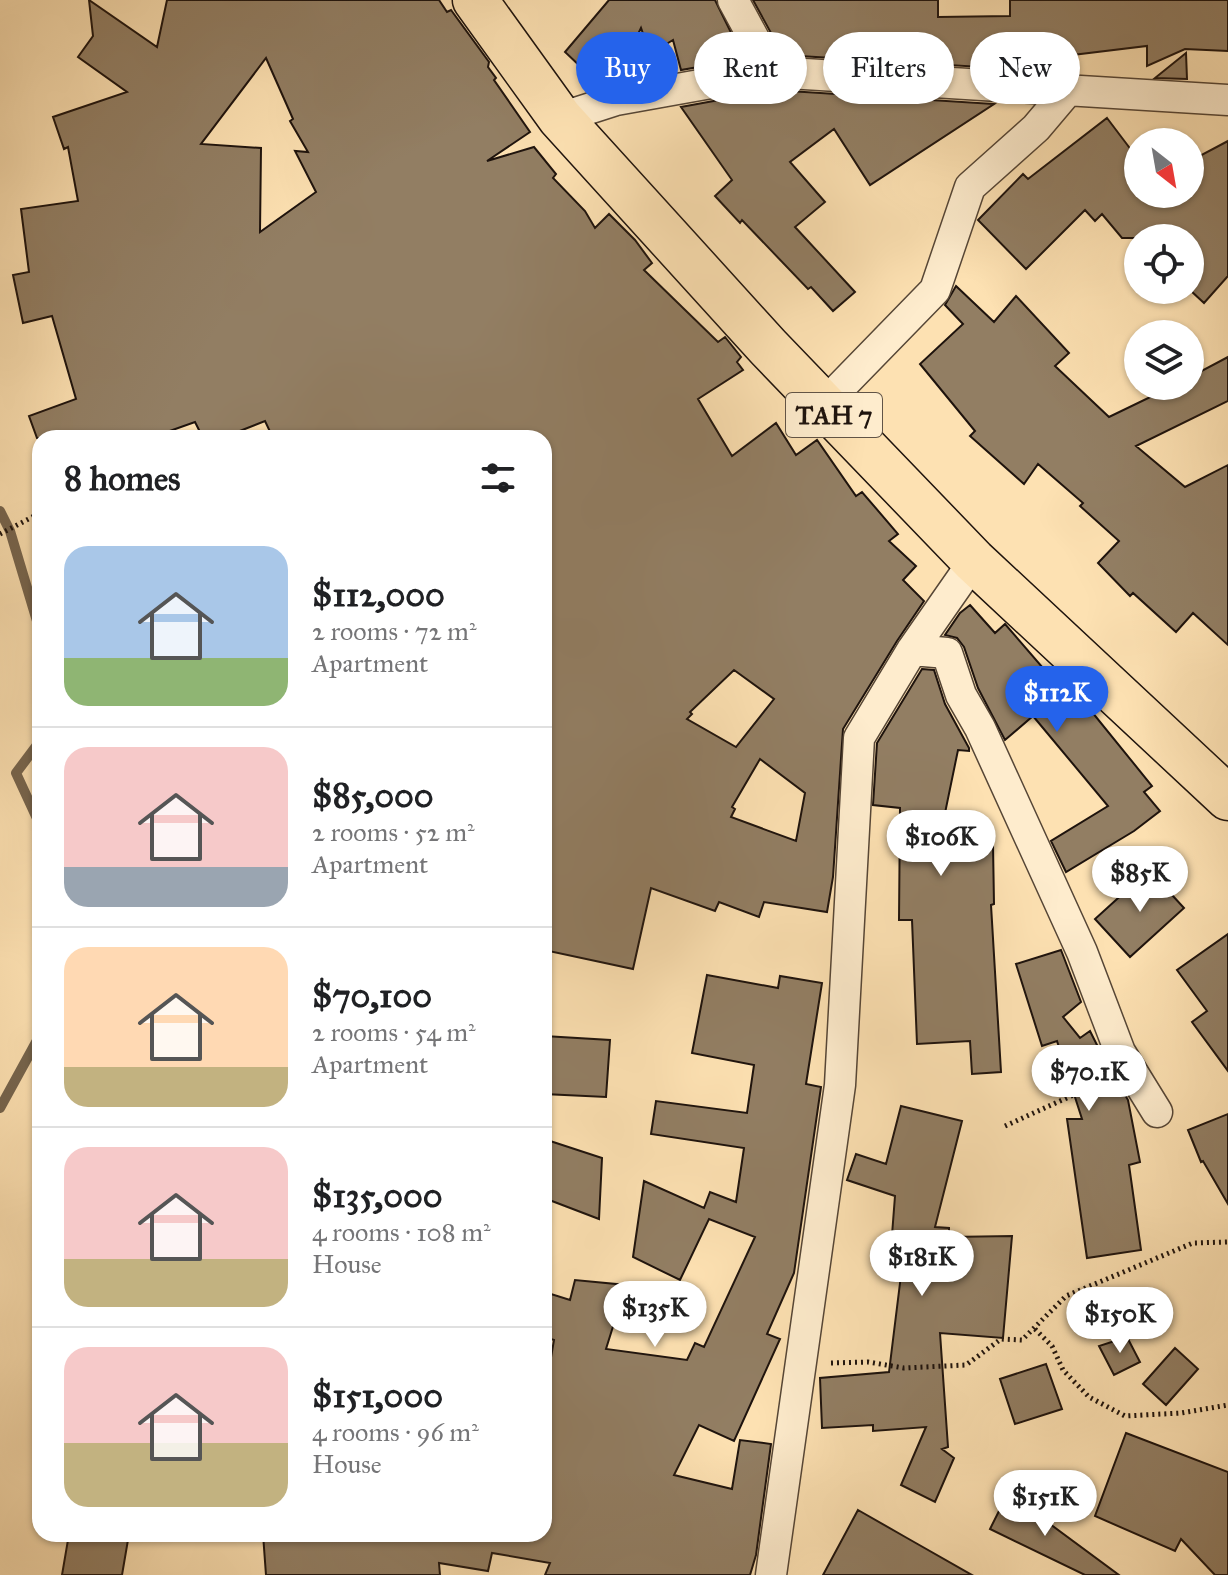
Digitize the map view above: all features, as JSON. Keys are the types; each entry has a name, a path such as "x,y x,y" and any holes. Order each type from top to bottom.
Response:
{"highway":[{"name":"TAH 7","path":"475,0 560,118 823,405 974,561 1228,798"}],"street":[{"path":"733,0 750,32"},
{"path":"807,74 970,83"},
{"path":"560,118 616,100 694,86"},
{"path":"1080,90 1228,100"},
{"path":"823,405 935,290 970,187 1036,128 1056,104"},
{"path":"771,1575 840,1085 859,738 912,650 974,561"},
{"path":"912,650 947,653 961,695 980,728 1040,866 1082,952 1120,1052 1157,1112"}],"path":[{"path":"0,534 32,517"},
{"path":"1005,1126 1131,1069"},
{"path":"802,1363 868,1362 904,1368 966,1365 1001,1339 1022,1340 1066,1296 1193,1243 1228,1242"},
{"path":"1035,1329 1052,1346 1063,1370 1089,1397 1125,1416 1181,1413 1228,1405"}],"building":[{"path":"89,0 157,47 167,0 439,0 447,12 451,10 489,62 488,67 496,78 494,80 530,132 487,161 534,147 556,174 553,178 585,211 595,228 609,214 652,263 644,270 718,342 725,337 741,357 737,362 743,370 698,399 732,456 776,423 796,455 817,440 856,496 862,492 898,534 889,541 916,566 903,580 924,601 843,729 833,877 827,912 764,902 759,917 719,902 715,911 651,888 633,969 552,952 552,430 269,430 265,421 242,430 199,430 195,422 172,430 34,430 29,416 76,399 52,316 23,323 13,275 29,272 21,209 78,201 68,147 64,149 53,117 127,92 78,57 93,36","holes":["266,58 293,119 290,121 308,152 295,151 316,192 260,232 261,148 201,144","734,670 774,699 736,747 687,719 692,714 690,712","760,759 805,793 796,841 731,817 735,809 732,807"]},
{"path":"609,0 715,0 731,32 694,32 694,68 681,70 678,32 642,32 641,28 639,32 582,32"},
{"path":"753,0 938,0 938,17 1010,16 1010,0 1228,0 1228,51 1185,49 1147,66 1147,46 1080,54 1080,32 970,32 970,66 954,65 954,32 823,32 823,57 807,56 807,32 770,32"},
{"path":"576,39 576,62 565,52"},
{"path":"1186,53 1187,79 1155,78"},
{"path":"807,92 823,93 823,104 954,104 954,101 994,104 870,185 834,129 790,162 825,202 795,227 855,292 833,311 715,196 732,180 681,107 697,104 807,104"},
{"path":"1107,118 1124,140 1124,208 1204,208 1204,154 1228,141 1228,276 1204,303 1204,224 1124,224 1122,238 1102,214 1095,221 1085,210 1026,269 978,220 1023,174 1028,179"},
{"path":"956,286 994,322 1016,296 1069,353 1055,366 1109,417 1144,400 1204,400 1204,370 1228,357 1228,401 1136,446 1185,487 1228,465 1228,645 1193,613 1176,632 1133,593 1130,596 1098,563 1119,541 1080,506 1083,503 1038,464 1024,484 970,436 975,431 920,364 963,324 945,305"},
{"path":"970,605 995,633 1005,624 1068,697 1075,691 1152,786 1144,792 1160,811 1134,831 1066,872 1051,841 1108,806 1033,716 1005,740 978,688 964,647 957,638 945,635 960,613"},
{"path":"922,669 934,670 945,704 969,748 969,751 958,750 945,813 966,814 964,845 993,845 994,904 991,905 1001,1072 972,1074 970,1041 917,1044 912,920 899,920 900,808 873,805 877,743"},
{"path":"1149,870 1184,908 1130,957 1095,919"},
{"path":"1228,934 1228,1071 1192,1022 1207,1011 1177,970"},
{"path":"1061,950 1081,1002 1063,1017 1080,1038 1090,1031 1128,1100 1140,1162 1129,1165 1141,1250 1087,1258 1067,1119 1082,1119 1057,1041 1042,1046 1016,964"},
{"path":"707,975 778,988 780,976 822,983 806,1084 821,1087 794,1273 767,1334 780,1339 734,1441 699,1425 674,1475 732,1489 740,1440 771,1444 756,1555 750,1575 545,1575 550,1563 492,1553 488,1571 439,1563 440,1575 266,1575 264,1542 552,1542 552,1294 570,1300 575,1280 626,1285 606,1349 687,1360 695,1343 704,1347 755,1237 709,1219 680,1280 633,1257 644,1181 704,1208 710,1192 736,1202 744,1148 651,1134 656,1101 747,1113 754,1065 692,1053"},
{"path":"552,1036 610,1040 606,1097 552,1094"},
{"path":"901,1106 962,1121 935,1227 949,1228 949,1237 1012,1236 1003,1338 940,1333 948,1447 942,1449 954,1458 935,1502 901,1485 926,1427 873,1431 873,1425 822,1428 820,1378 889,1372 901,1275 889,1274 895,1196 847,1180 856,1154 886,1164"},
{"path":"1228,1114 1228,1204 1201,1162 1188,1130"},
{"path":"552,1142 602,1158 599,1219 552,1201"},
{"path":"1127,1337 1140,1362 1114,1375 1099,1346"},
{"path":"1175,1348 1198,1369 1166,1405 1143,1384"},
{"path":"1046,1364 1062,1409 1015,1424 1000,1379"},
{"path":"1126,1433 1228,1472 1228,1575 1215,1575 1181,1539 1175,1551 1095,1516"},
{"path":"1008,1493 1119,1575 1085,1575 990,1529"},
{"path":"858,1510 907,1538 972,1575 823,1575"},
{"path":"68,1542 128,1542 122,1575 62,1575"}],"waterway":[{"path":"0,511 10,531 32,604"},
{"path":"32,752 16,773 32,808"},
{"path":"0,1108 32,1050"}]}
